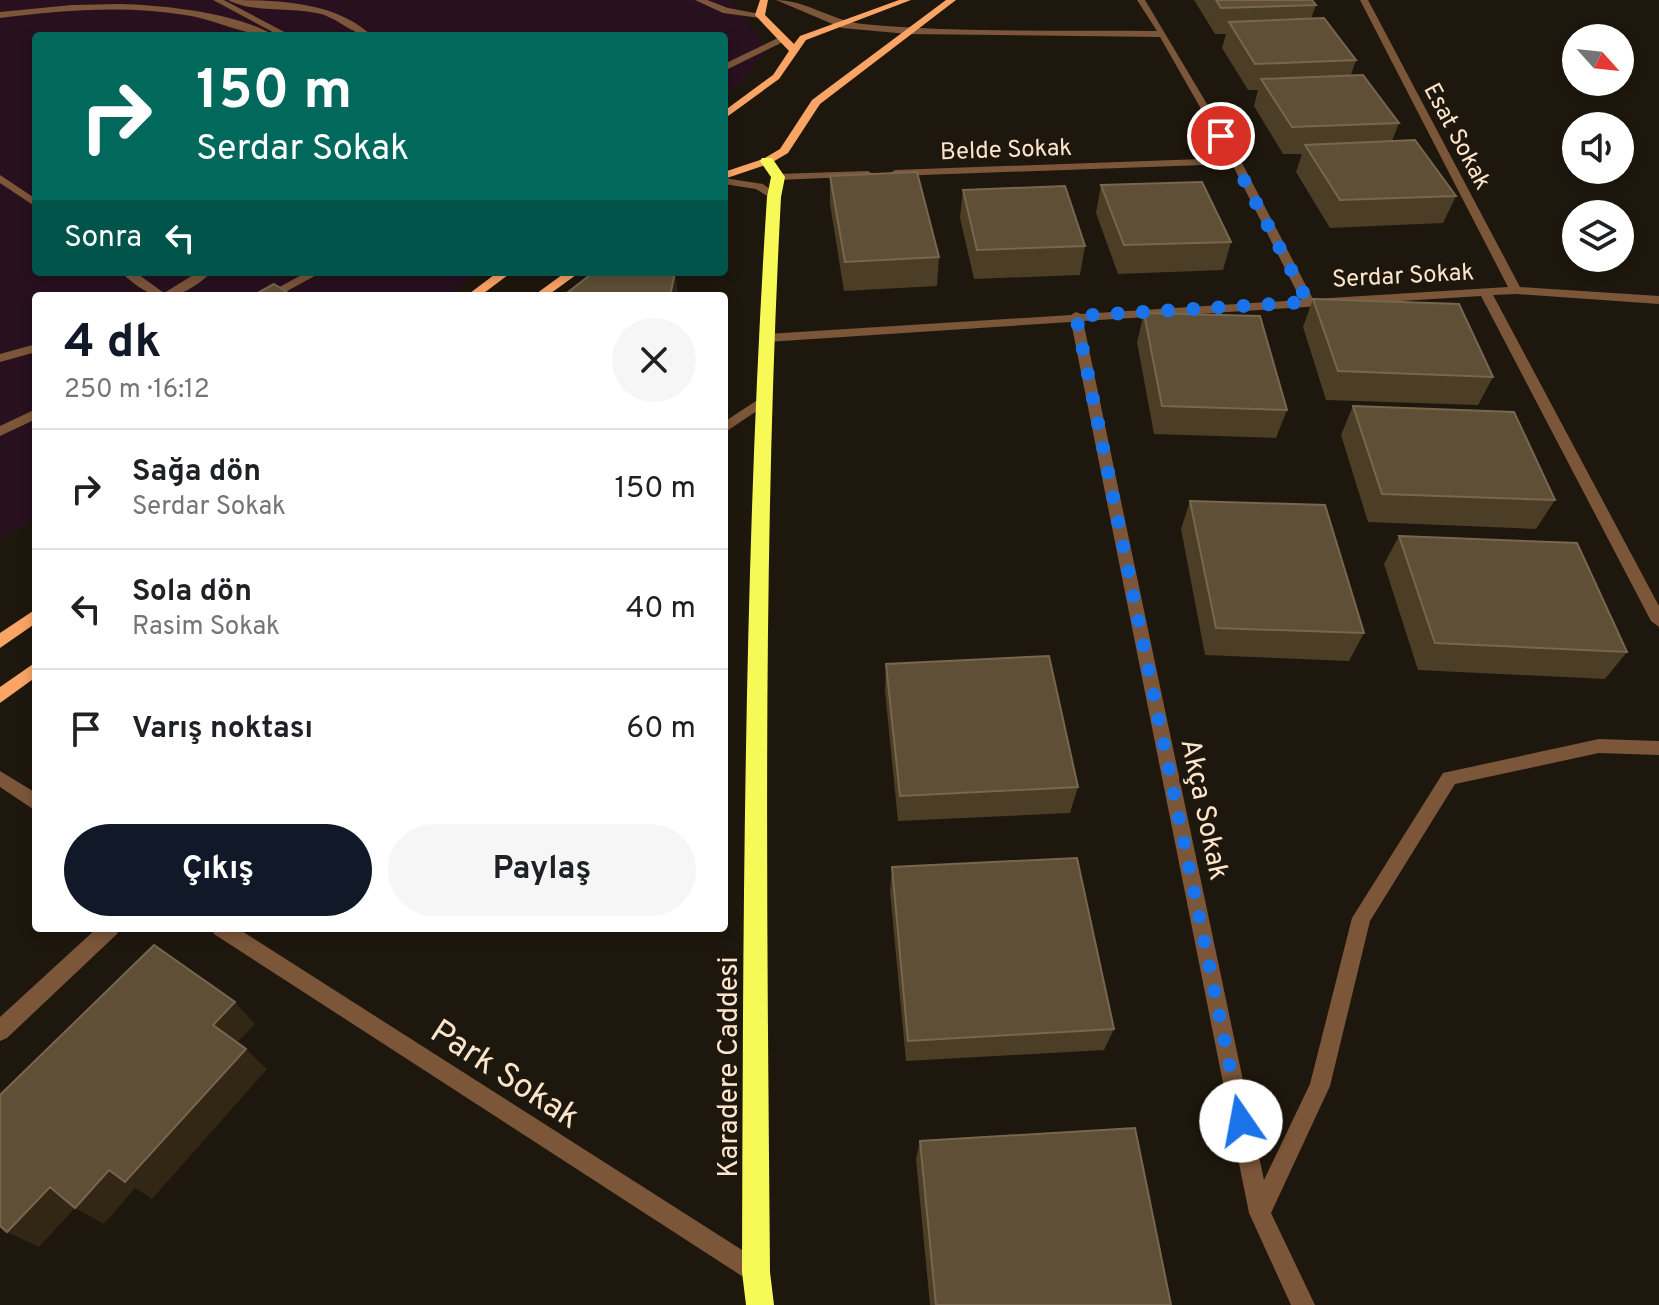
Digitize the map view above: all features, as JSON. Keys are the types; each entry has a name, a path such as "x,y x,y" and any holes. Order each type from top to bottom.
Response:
{"main road":[{"path":"764,0 760,15 780,40 794,50"},
{"path":"728,113 776,77 803,38 907,0"},
{"path":"728,178 773,178 784,151 816,102 952,0"},
{"name":"Karadere Caddesi","path":"760,1305 756,1272 755,863 762,401 773,178"},
{"path":"478,292 500,276"},
{"path":"545,292 568,276"},
{"path":"0,642 32,618"},
{"path":"0,696 32,671"}],"street":[{"path":"217,0 279,32"},
{"path":"232,0 311,8 334,14 362,32"},
{"path":"699,0 726,11 760,15"},
{"path":"780,0 842,25 908,31 1163,34"},
{"path":"1141,0 1236,161 1308,302"},
{"name":"Esat Sokak","path":"1364,0 1516,290"},
{"path":"0,15 84,8 134,8 192,13 256,32"},
{"path":"728,66 780,40"},
{"name":"Belde Sokak","path":"773,178 1236,161"},
{"path":"0,178 32,201"},
{"path":"728,179 759,186 773,178"},
{"path":"132,276 154,292"},
{"path":"174,292 200,276"},
{"path":"277,292 308,276"},
{"name":"Serdar Sokak","path":"767,338 1516,290 1657,303"},
{"path":"1485,292 1659,621"},
{"name":"Akça Sokak","path":"1076,316 1260,1213 1303,1305"},
{"path":"0,358 32,349"},
{"path":"728,426 762,401"},
{"path":"0,432 32,415"},
{"path":"1260,1213 1320,1086 1361,918 1449,778 1599,746 1659,748"},
{"path":"0,778 32,800"},
{"path":"0,1031 106,932"},
{"name":"Park Sokak","path":"227,932 756,1272"}],"shaded area":[{"path":"0,0 732,0 767,50 739,86 728,94 728,32 32,32 32,276 474,276 452,292 32,292 32,520 0,538"}],"building":[{"path":"1216,0 1312,0 1316,5 1221,8"},
{"path":"1324,18 1356,60 1255,64 1229,22"},
{"path":"1363,75 1399,123 1292,127 1261,79"},
{"path":"1415,140 1456,196 1340,200 1305,145"},
{"path":"917,172 939,257 845,262 830,176"},
{"path":"1202,182 1231,242 1124,245 1101,185"},
{"path":"1065,186 1085,246 977,250 963,190"},
{"path":"589,276 674,276 671,292 568,292"},
{"path":"274,284 287,292 259,292"},
{"path":"1313,299 1459,304 1493,377 1338,371"},
{"path":"1144,313 1260,316 1287,410 1162,406"},
{"path":"1353,406 1514,412 1555,500 1382,494"},
{"path":"1190,501 1325,505 1364,633 1216,628"},
{"path":"1399,536 1577,543 1627,652 1435,643"},
{"path":"1049,656 1078,787 900,796 886,664"},
{"path":"1077,858 1114,1029 908,1041 892,867"},
{"path":"154,945 235,1002 213,1025 246,1049 125,1182 109,1170 75,1208 50,1187 7,1232 0,1226 0,1095"},
{"path":"1135,1128 1171,1305 936,1305 920,1141"}],"route":[{"path":"1221,136 1308,302 1076,316 1241,1121"}]}
